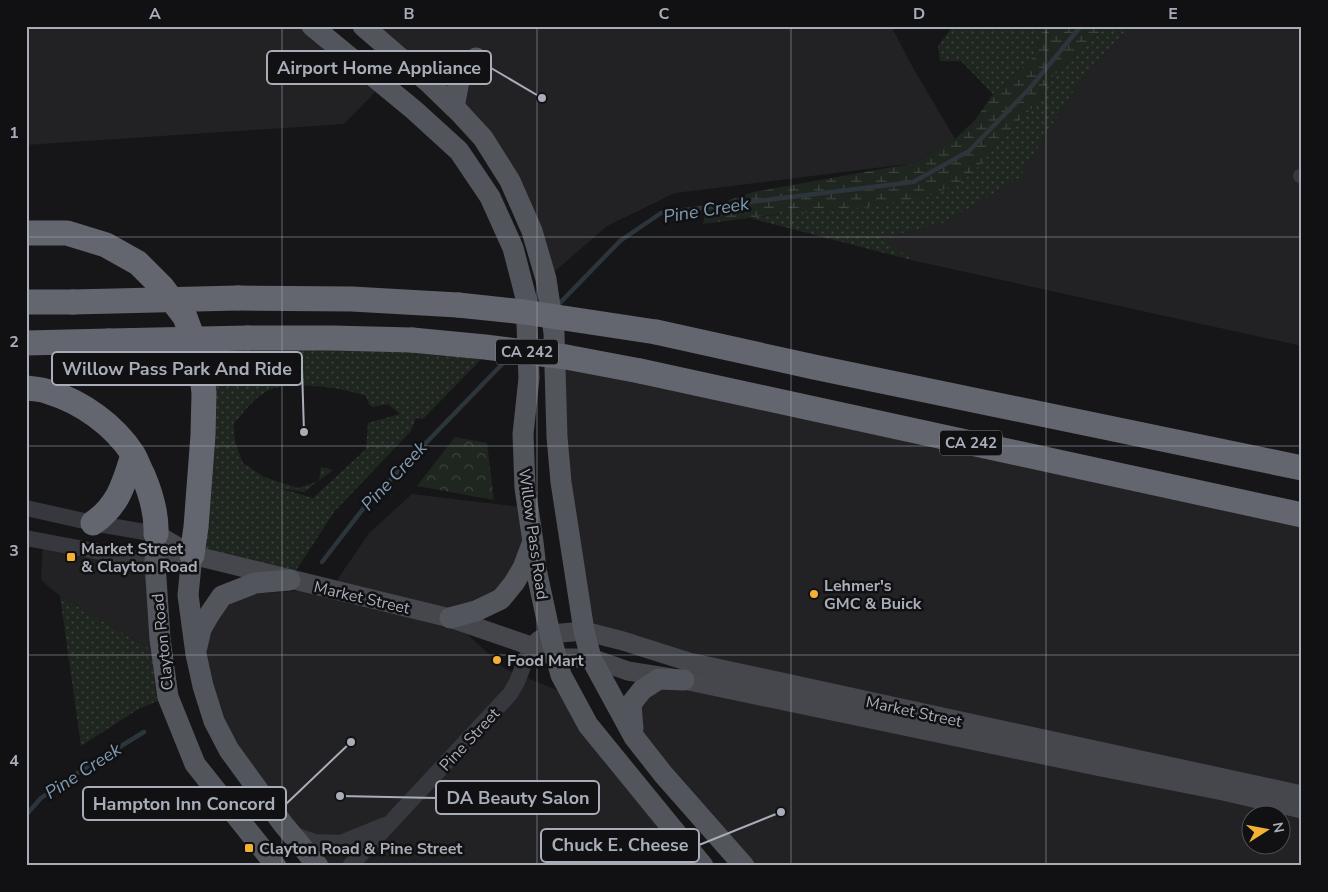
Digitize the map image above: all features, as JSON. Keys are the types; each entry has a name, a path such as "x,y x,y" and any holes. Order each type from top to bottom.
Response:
{"highway":[{"path":"26,233 67,233 106,245 138,264 162,287 185,317 200,358 204,393 202,454 192,555"},
{"name":"CA 242","path":"26,302 238,298 352,299 458,305 524,312 656,332 814,368 1302,468"},
{"name":"CA 242","path":"26,342 248,338 412,340 566,357 640,371 1302,515"},
{"path":"26,388 47,391 68,399 99,417 117,434 133,455 150,490 156,521 156,534"},
{"path":"93,523 116,501 133,455"}],"main road":[{"name":"Willow Pass Road","path":"312,26 414,110 459,151 490,197 513,248 526,298 528,378 523,434 524,488 536,569 556,658 562,675 588,726 703,866"},
{"path":"363,26 454,107 483,138 510,181 532,232 546,279 550,301 554,333 557,437 561,482 584,631 591,658 634,737 663,774 744,866"},
{"path":"454,107 458,81 463,68 476,58"},
{"name":"Market Street","path":"156,534 192,555 450,618 531,646 556,658 591,658 628,671 684,680 1302,809"},
{"name":"Clayton Road","path":"156,534 155,563 160,639 168,697 195,764 276,866"},
{"path":"450,618 476,611 501,599 523,568 533,542"},
{"name":"Market Street","path":"155,563 192,555"},
{"name":"Clayton Road","path":"192,555 188,595 196,654 203,686 214,721 229,750 276,815 318,866"},
{"path":"196,654 201,629 222,596 256,583 290,580"},
{"name":"Market Street","path":"531,646 550,634 584,631 689,662 1302,795"},
{"path":"634,737 631,704 642,690 659,679 684,680"},
{"path":"784,701 808,697 844,704 854,698 866,710 910,721 926,730"}],"street":[{"name":"Market Street","path":"26,508 93,523 156,534"},
{"name":"Market Street","path":"26,538 155,563"},
{"name":"Pine Street","path":"350,866 510,694 517,682 531,646"},
{"path":"292,834 315,842 341,842 392,822"}],"shaded area":[{"path":"26,26 312,26 383,84 344,124 26,145"},
{"path":"363,26 891,26 955,139 915,163 675,193 607,226 546,279 483,138"},
{"path":"1130,26 1302,26 1302,346 915,261 880,238 944,223 1019,178 1078,84"},
{"path":"566,357 1302,515 1302,795 584,631 557,437"},
{"path":"412,494 528,508 533,542 500,590 450,618 505,669 572,696 703,866 318,866 214,721 199,615 246,594 331,589 369,533"},
{"path":"43,541 155,563 162,656 60,596 41,580"},
{"path":"659,679 1277,804 1240,804 1240,854 1290,854 1290,807 1302,809 1302,866 743,866 634,737 642,690"}],"green space":[{"path":"953,26 1047,26 1031,60 993,94 961,61 940,61 938,46"},
{"path":"1047,26 1106,26 1050,79 1040,100 1005,135 981,164 962,181 929,196 879,206 771,215 703,224 706,208 753,192 915,163 955,139 975,120 993,94 1031,60"},
{"path":"1106,26 1130,26 1078,84 1019,178 944,223 881,238 915,261 750,218 929,196 962,181 981,164 1005,135 1040,100 1050,79"},
{"path":"193,339 492,348 423,419 416,418 411,431 334,512 290,580 192,555","holes":["291,385 329,388 356,393 366,396 372,407 388,404 400,414 368,423 366,449 313,498 279,488 304,492 318,481 298,488 264,477 243,463 236,445 234,423 252,403 272,389"]},
{"path":"455,437 487,443 494,500 417,486"},
{"path":"321,467 333,470 319,481"},
{"path":"60,596 162,656 168,697 140,708 81,746"}],"waterway":[{"name":"Pine Creek","path":"556,307 620,241 661,213 913,182 969,151 1030,88 1081,26"},
{"name":"Pine Creek","path":"322,562 366,505 508,358"},
{"name":"Pine Creek","path":"26,815 41,798 144,732"}],"place":[{"name":"Airport Home Appliance","path":"542,98"},
{"name":"Willow Pass Park And Ride","path":"304,432"},
{"name":"Market Street & Clayton Road","path":"71,557"},
{"name":"Lehmer's GMC & Buick","path":"814,594"},
{"name":"Food Mart","path":"497,660"},
{"name":"Hampton Inn Concord","path":"351,742"},
{"name":"DA Beauty Salon","path":"340,796"},
{"name":"Chuck E. Cheese","path":"781,812"},
{"name":"Clayton Road & Pine Street","path":"249,848"}]}
